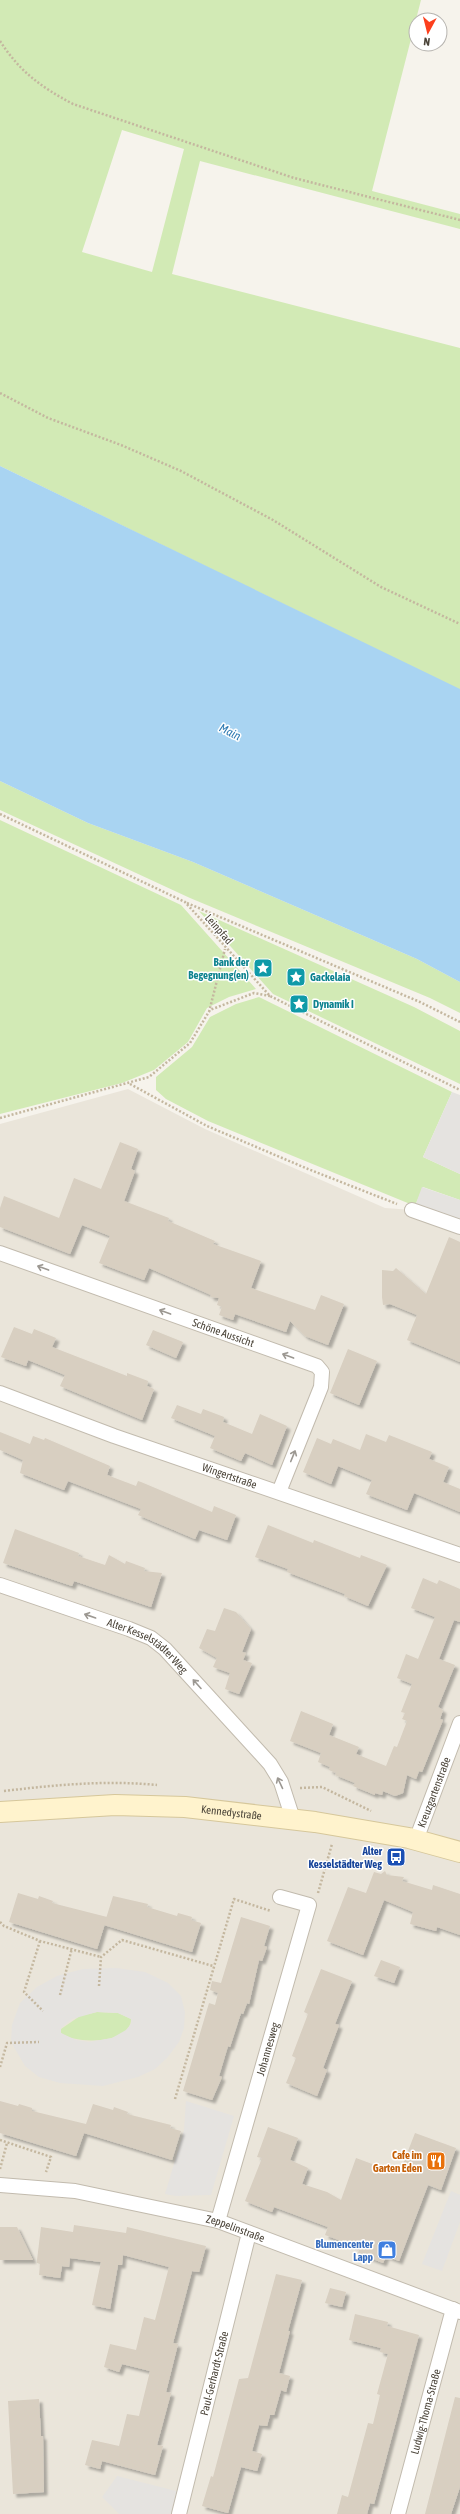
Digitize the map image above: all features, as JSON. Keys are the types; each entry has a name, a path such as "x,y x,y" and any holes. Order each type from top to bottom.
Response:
{"main road":[{"name":"Kennedystraße","path":"0,1812 116,1804 185,1807 338,1826 416,1840 460,1852"}],"street":[{"path":"412,1210 460,1227"},
{"name":"Schöne Aussicht","path":"0,1253 317,1366 322,1372 322,1387 278,1492"},
{"name":"Wingertstraße","path":"0,1393 114,1436 460,1556"},
{"name":"Alter Kesselstädter Weg","path":"0,1585 128,1629 151,1638 165,1649 270,1764 281,1782 293,1820"},
{"name":"Kreuzgartenstraße","path":"416,1840 460,1723"},
{"path":"280,1897 309,1905"},
{"name":"Johannesweg","path":"218,2221 309,1905"},
{"name":"Zeppelinstraße","path":"0,2185 75,2191 218,2221 456,2310"},
{"name":"Paul-Gerhardt-Straße","path":"179,2514 249,2232"},
{"name":"Ludwig-Thoma-Straße","path":"398,2514 456,2310"}],"path":[{"path":"0,41 18,64 39,85 73,104 294,178 460,220"},
{"path":"0,393 48,418 181,471 273,520 381,587 460,624"},
{"name":"Leinpfad","path":"0,814 185,902 270,996 460,1090"},
{"path":"185,902 420,1002 460,1022"},
{"path":"0,1118 130,1084 149,1077 173,1060 190,1043 208,1013 225,948"},
{"path":"208,1013 230,1001 254,993 270,996"},
{"path":"130,1084 207,1126 308,1170 412,1210"},
{"path":"309,1905 319,1891 338,1826"},
{"path":"174,2099 234,1899 271,1911 280,1897"},
{"path":"0,1922 4,1926 40,1941 72,1948 101,1957"},
{"path":"99,1986 101,1957 122,1940 213,1966"},
{"path":"40,1941 24,1992 43,2011"},
{"path":"60,1995 72,1948"},
{"path":"0,2066 7,2043 39,2042"},
{"path":"0,2140 51,2157"},
{"path":"0,2168 7,2142"}],"shaded area":[{"path":"128,1089 205,1129 385,1208 412,1210 460,1227 460,2514 0,2514 0,1124"},
{"path":"452,1092 460,1095 460,1174 423,1157"},
{"path":"422,1187 460,1200 460,1227 415,1206"},
{"path":"116,1968 145,1972 168,1983 181,1996 185,2012 184,2028 179,2042 167,2058 155,2069 138,2077 103,2086 60,2083 39,2077 25,2066 11,2042 12,2025 20,2003 37,1987 57,1976 83,1969","holes":["97,2012 118,2013 131,2019 131,2024 126,2030 112,2038 89,2042 76,2040 61,2033 61,2028 72,2019"]},
{"path":"186,2101 234,2116 211,2195 176,2196 165,2194 184,2130"},
{"path":"451,2191 460,2195 460,2222 442,2271 422,2264"},
{"path":"117,2476 184,2493 179,2514 119,2514 102,2497"}],"green space":[{"path":"0,0 421,0 418,12 408,12 408,51 372,191 460,214 460,229 200,161 172,274 460,348 460,690 0,466","holes":["122,130 184,149 152,272 82,252"]},
{"path":"0,781 88,823 193,862 417,959 460,982 460,1013 430,998 190,898 0,810"},
{"path":"0,820 181,905 256,989 229,997 207,1008 188,1042 154,1070 122,1083 0,1114"},
{"path":"199,911 414,1007 460,1031 460,1084 273,994"},
{"path":"259,997 452,1092 423,1157 460,1174 460,1200 423,1187 415,1206 208,1121 166,1099 156,1090 156,1077 192,1047 210,1017 236,1004"},
{"path":"97,2012 118,2013 131,2019 129,2027 113,2038 102,2040 78,2039 68,2037 61,2033 61,2029 80,2016"}],"water":[{"name":"Main","path":"0,466 460,689 460,982 417,959 193,862 88,823 0,781"}],"building":[{"path":"120,1142 138,1149 131,1169 135,1171 124,1201 169,1218 168,1221 215,1241 213,1244 261,1261 251,1288 315,1310 321,1295 344,1304 328,1345 305,1336 290,1321 286,1332 235,1314 233,1320 219,1315 222,1307 217,1305 219,1298 210,1297 211,1295 149,1268 144,1280 99,1263 110,1236 82,1225 70,1254 0,1227 0,1208 4,1196 59,1218 74,1178 101,1189"},
{"path":"449,1237 460,1242 460,1362 407,1340 417,1315 390,1304 383,1305 382,1297 382,1270 393,1271 396,1268 426,1294"},
{"path":"14,1327 32,1334 34,1329 56,1338 52,1347 127,1376 127,1373 148,1381 147,1386 154,1389 142,1420 60,1386 65,1375 28,1360 26,1366 1,1357"},
{"path":"153,1330 183,1342 176,1358 146,1345"},
{"path":"348,1349 377,1361 359,1405 330,1393"},
{"path":"177,1405 201,1414 203,1409 224,1417 223,1422 252,1434 260,1414 287,1426 272,1465 245,1453 241,1461 210,1448 215,1436 171,1418"},
{"path":"0,1432 30,1444 33,1436 44,1440 45,1438 110,1466 107,1475 136,1486 138,1481 141,1482 212,1512 214,1506 236,1515 227,1540 199,1530 195,1539 138,1515 141,1509 68,1481 64,1490 20,1473 23,1460 0,1450"},
{"path":"366,1434 386,1442 389,1435 432,1452 429,1459 449,1467 443,1482 460,1489 460,1512 414,1493 407,1510 366,1494 372,1480 338,1466 331,1484 303,1472 317,1438 331,1444 333,1439 360,1450"},
{"path":"268,1525 313,1543 314,1540 360,1558 361,1555 387,1565 368,1606 344,1596 345,1594 287,1572 288,1569 255,1557"},
{"path":"15,1529 79,1553 78,1556 105,1565 109,1555 125,1564 126,1561 145,1568 144,1571 162,1573 151,1607 74,1581 72,1586 3,1563"},
{"path":"423,1578 437,1584 439,1580 460,1589 460,1622 454,1620 439,1659 455,1665 438,1707 443,1710 440,1719 443,1720 422,1772 419,1771 416,1779 407,1775 403,1793 395,1796 383,1791 382,1795 375,1793 375,1795 353,1786 355,1783 335,1775 336,1773 329,1770 330,1767 318,1762 321,1753 290,1741 301,1711 333,1724 329,1735 359,1747 356,1754 386,1766 394,1746 397,1747 407,1721 402,1719 405,1713 401,1712 412,1684 397,1678 406,1654 418,1659 435,1617 411,1608"},
{"path":"224,1608 236,1612 251,1629 242,1652 246,1653 243,1660 252,1663 239,1694 225,1689 230,1673 213,1667 217,1658 199,1648 207,1629 215,1631"},
{"path":"385,1871 387,1875 404,1877 402,1881 432,1890 433,1885 460,1894 460,1935 437,1927 436,1931 410,1924 413,1912 384,1900 363,1955 327,1941 348,1887 366,1893 374,1872 381,1874"},
{"path":"18,1893 38,1899 39,1896 53,1901 52,1903 107,1917 97,1949 9,1922"},
{"path":"113,1896 148,1904 147,1907 177,1916 178,1913 192,1917 191,1920 201,1923 192,1952 104,1925"},
{"path":"241,1917 270,1926 264,1946 267,1947 262,1961 259,1960 249,2004 247,2003 243,2014 241,2013 230,2047 228,2046 219,2076 222,2077 212,2100 183,2091 209,2003 215,2005 218,1993 210,1990 212,1981 221,1983"},
{"path":"381,1960 400,1967 394,1983 374,1976"},
{"path":"321,1969 352,1981 335,2024 339,2025 323,2068 327,2070 317,2096 286,2083 296,2058 292,2056 308,2014 304,2012"},
{"path":"0,2101 18,2106 19,2104 32,2108 32,2111 86,2124 93,2104 113,2110 114,2107 128,2112 127,2114 171,2125 170,2128 181,2131 172,2160 84,2133 76,2156 0,2133"},
{"path":"268,2127 298,2138 290,2160 308,2168 302,2184 327,2192 341,2200 356,2158 399,2174 415,2133 456,2148 441,2190 428,2185 399,2261 386,2256 383,2263 358,2253 360,2248 325,2235 328,2227 274,2207 272,2212 245,2201 262,2158 257,2157"},
{"path":"74,2225 126,2233 127,2227 206,2246 199,2272 192,2271 173,2343 178,2344 166,2392 171,2393 157,2445 163,2446 155,2475 102,2461 100,2469 85,2465 92,2440 119,2446 127,2414 139,2416 150,2371 122,2364 119,2372 104,2367 110,2344 136,2350 144,2317 155,2320 169,2267 123,2255 122,2265 118,2265 110,2309 92,2305 101,2262 70,2258 69,2267 62,2266 60,2278 39,2275 40,2264 37,2263 37,2260 41,2227 73,2232"},
{"path":"0,2227 17,2227 33,2260 0,2260"},
{"path":"276,2274 302,2280 288,2331 290,2331 279,2373 290,2376 286,2392 281,2390 274,2415 270,2415 267,2426 259,2425 252,2451 262,2454 257,2471 241,2467 228,2513 202,2506 211,2476 213,2477 239,2379 248,2378"},
{"path":"330,2288 346,2292 342,2307 325,2303"},
{"path":"355,2314 388,2322 387,2326 419,2335 374,2504 370,2503 367,2514 337,2514 342,2495 348,2497 368,2423 373,2424 380,2395 377,2394 388,2354 380,2352 381,2348 349,2340"},
{"path":"455,2397 460,2398 460,2487 451,2514 425,2514"},
{"path":"39,2399 41,2436 43,2436 44,2492 13,2494 8,2401"}],"place":[{"name":"Bank der Begegnung(en)","path":"263,968"},
{"name":"Gackelaia","path":"296,977"},
{"name":"Dynamik I","path":"299,1004"},
{"name":"Alter Kesselstädter Weg","path":"396,1857"},
{"name":"Cafe im Garten Eden","path":"436,2161"},
{"name":"Blumencenter Lapp","path":"387,2250"}]}
